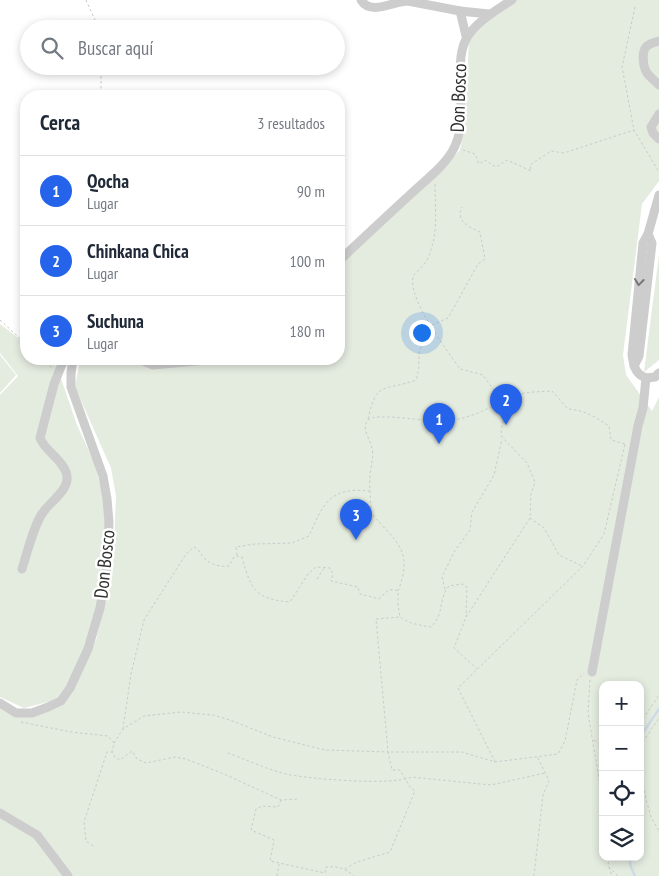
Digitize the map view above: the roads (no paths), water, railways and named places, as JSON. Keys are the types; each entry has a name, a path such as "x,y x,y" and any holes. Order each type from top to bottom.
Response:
{"street":[{"path":"361,0 370,8 408,1 460,11 489,14"},
{"name":"Don Bosco","path":"345,255 435,171 455,147 461,121 459,58 466,36 489,14 512,0"},
{"path":"460,11 466,36"},
{"path":"659,41 648,45 645,49 644,68 647,74 659,85"},
{"path":"659,114 651,128 659,139"},
{"path":"659,195 648,234 643,243 632,355 634,366 640,376 646,378 655,377 659,373"},
{"path":"634,366 639,356 652,244 648,234"},
{"path":"648,276 659,278"},
{"path":"22,569 42,512 65,487 68,479 66,471 54,454 43,445 40,438 54,384 62,365"},
{"name":"Don Bosco","path":"0,703 16,712 32,713 61,701 70,688 88,649 100,608 107,568 109,522 107,499 103,476 71,387 73,365"},
{"path":"592,672 643,408 646,378"},
{"path":"0,813 37,835 68,876"}],"waterway":[{"path":"644,731 659,709"},
{"path":"630,861 635,876"}],"place":[{"name":"Chinkana Chica","path":"506,425"},
{"name":"Qocha","path":"439,444"},
{"name":"Suchuna","path":"356,540"}]}
